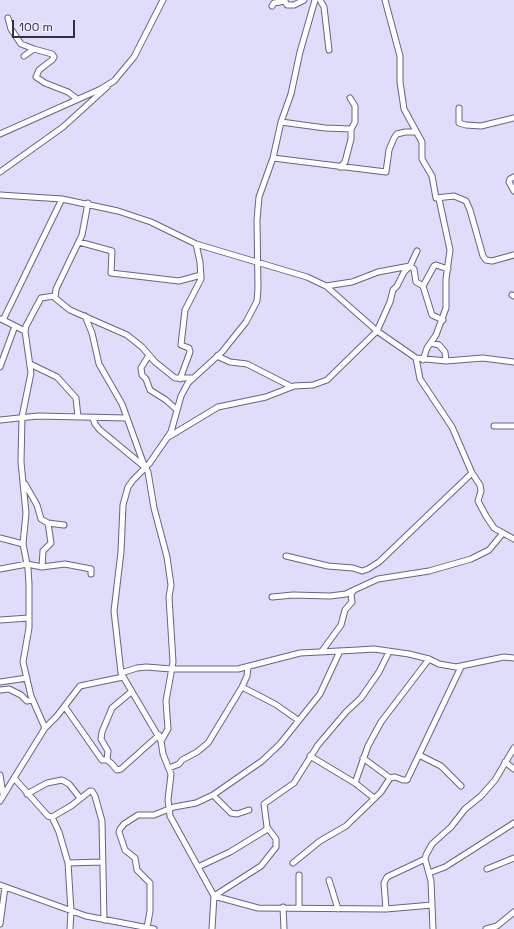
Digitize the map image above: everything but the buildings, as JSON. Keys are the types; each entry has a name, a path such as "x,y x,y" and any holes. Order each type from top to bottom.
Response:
{"street":[{"path":"0,172 63,127 114,81 137,51 163,0"},
{"path":"272,6 274,3 285,1 287,5 294,5 304,0"},
{"path":"212,929 214,896 173,824 169,809 171,774 163,754 159,735 131,692 122,675 114,611 120,565 123,505 128,487 136,476 146,468 173,428 181,396 192,378 217,356 246,322 257,301 257,220 259,197 273,158 315,0"},
{"path":"320,0 324,8 329,50"},
{"path":"385,0 400,56 400,82 404,109 422,142 422,159 432,176 436,196 439,199 446,226 450,250 445,296 446,308 443,320 423,360"},
{"path":"8,18 11,29 21,44 54,56 52,60 37,72 38,80 68,92 77,99"},
{"path":"24,56 34,49"},
{"path":"0,134 114,81"},
{"path":"340,166 344,162 351,138 351,129 355,122 355,106 350,98"},
{"path":"459,108 459,123 466,125 481,126 514,118"},
{"path":"282,122 325,128 351,129"},
{"path":"273,158 386,172 389,150 394,138 397,134 416,132"},
{"path":"514,177 508,182 514,191"},
{"path":"0,196 62,199 88,203 143,219 196,244 302,275 326,286 377,331 416,358 423,360 446,361 483,358 514,362"},
{"path":"439,199 454,196 466,201 483,256 486,260 492,261 514,255"},
{"path":"25,331 1,319 62,199"},
{"path":"54,296 79,242 88,203"},
{"path":"79,242 112,251 111,273 179,282 202,275"},
{"path":"180,379 190,352 189,348 182,344 184,310 199,284 202,275 196,244"},
{"path":"167,437 213,409 266,397 292,388 322,383 327,380 377,331 390,302 393,290 397,286 404,272 410,266 417,251"},
{"path":"423,286 434,266 436,265 448,268"},
{"path":"326,286 352,282 378,272 410,266"},
{"path":"410,266 414,269 416,282 423,286 432,315 443,320"},
{"path":"54,296 61,305 127,336 142,347 149,356 171,376 180,379 192,378"},
{"path":"45,728 33,700 26,678 23,655 28,637 29,578 23,544 26,513 21,462 22,417 30,383 30,364 25,331 26,326 42,298 54,296"},
{"path":"85,316 92,333 99,364 117,398 122,404 150,479 153,503 167,557 171,585 169,597 172,670 166,701 168,729 161,741"},
{"path":"0,367 15,326"},
{"path":"431,344 439,345 445,352 446,361"},
{"path":"149,356 141,368 142,376 146,379 150,390 166,400 177,410"},
{"path":"217,356 230,362 247,364 292,388"},
{"path":"416,358 419,377 452,426 472,473 481,488 478,501 486,516 494,528 514,539"},
{"path":"30,364 57,377 76,398 78,417"},
{"path":"0,420 22,417 126,418"},
{"path":"93,418 95,424 100,430 146,468"},
{"path":"494,426 514,426"},
{"path":"286,556 328,566 353,568 362,571 368,569 379,562 472,473"},
{"path":"24,482 37,505 41,519 48,523 64,525"},
{"path":"42,567 43,550 50,544 48,523"},
{"path":"272,597 292,595 335,596 346,594 378,579 429,571 471,559 489,550 503,533"},
{"path":"0,538 23,544"},
{"path":"0,569 27,564 42,567 65,564 91,569 91,574"},
{"path":"322,652 341,625 345,610 352,602 351,594 354,590"},
{"path":"0,620 29,618"},
{"path":"0,801 45,728 65,707 80,686 122,675 138,668 172,670 238,669 300,653 374,649 429,659 439,664 461,667 504,657 514,658"},
{"path":"147,928 150,911 150,883 137,870 136,858 125,850 119,832 124,824 138,815 154,815 169,809 196,803 213,795 262,760 280,744 324,688 340,651"},
{"path":"214,896 260,866 276,847 278,844 276,839 267,827 264,804 294,783 310,756 346,712 360,700 379,672 389,652"},
{"path":"355,783 364,758 381,722 429,659"},
{"path":"169,768 179,764 182,760 197,752 208,743 242,687 247,676 248,667"},
{"path":"364,758 390,778 396,777 407,780 461,667"},
{"path":"0,682 26,678"},
{"path":"242,687 270,701 298,720"},
{"path":"0,690 9,689 21,694 27,701 33,700"},
{"path":"107,760 108,751 102,739 102,732 112,708 131,692"},
{"path":"65,707 102,760 107,760 116,770 121,769 159,735"},
{"path":"386,909 384,883 387,877 425,859 432,844 451,827 465,809 481,796 495,780 514,748"},
{"path":"419,755 441,766 461,786"},
{"path":"310,756 355,783 374,798"},
{"path":"505,762 514,769"},
{"path":"0,775 3,794"},
{"path":"14,778 48,816 52,817 59,832 68,863 71,911 70,929"},
{"path":"292,863 320,841 346,826 381,792 390,778"},
{"path":"27,794 47,783 62,780 69,784 80,798"},
{"path":"52,817 71,806 92,790 102,821 104,920"},
{"path":"213,795 234,814 249,810"},
{"path":"429,873 445,867 514,823"},
{"path":"198,867 230,852 260,834 267,827"},
{"path":"487,869 514,858"},
{"path":"425,859 429,873 433,929"},
{"path":"68,863 102,862"},
{"path":"299,875 299,907"},
{"path":"329,880 338,908"},
{"path":"0,924 3,886 71,911 138,928 154,929"},
{"path":"214,896 252,908 299,907 386,909 432,905"},
{"path":"283,907 284,929"},
{"path":"486,929 497,926 514,912"}]}
